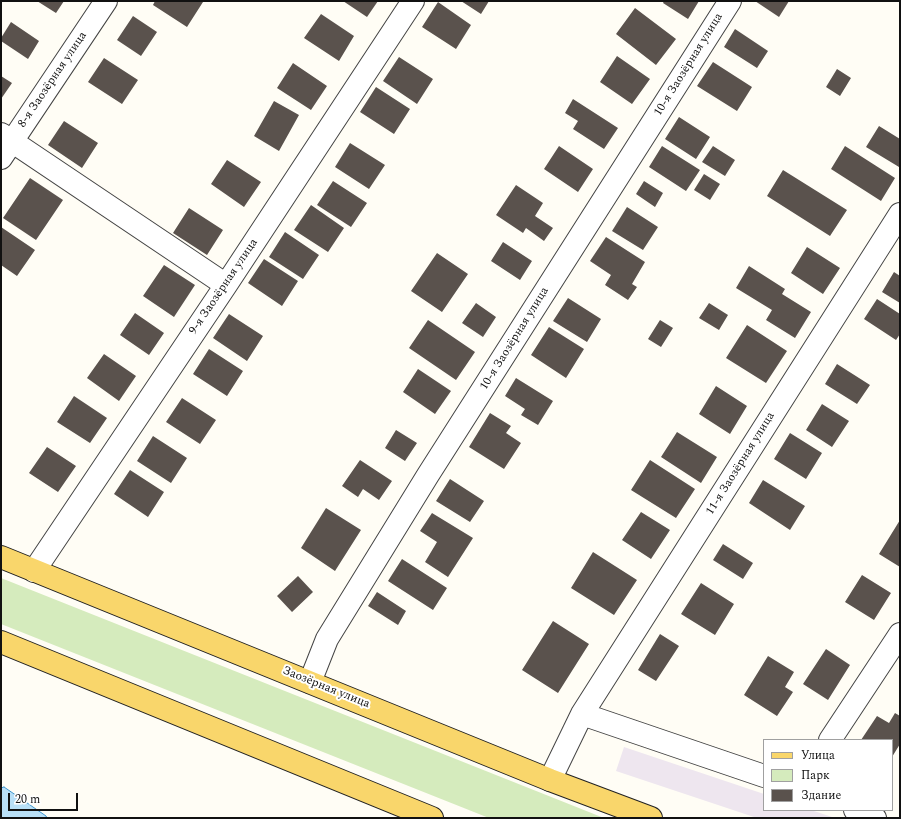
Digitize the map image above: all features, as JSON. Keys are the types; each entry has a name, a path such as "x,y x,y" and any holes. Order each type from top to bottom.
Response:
{"main road":[{"name":"Заозёрная улица","path":"1,558 550,780 651,818"},
{"path":"1,642 432,818"}],"street":[{"name":"8-я Заозёрная улица","path":"5,144 106,1"},
{"name":"9-я Заозёрная улица","path":"34,571 226,285 413,1"},
{"name":"10-я Заозёрная улица","path":"310,682 328,639 424,481 730,1"},
{"path":"5,144 226,285"},
{"name":"11-я Заозёрная улица","path":"550,780 582,714 900,214"},
{"path":"831,739 900,634"},
{"path":"582,714 763,776"},
{"path":"858,811 875,818"}],"shaded area":[{"path":"624,747 763,794 763,811 814,811 835,818 757,818 616,771"}],"green space":[{"path":"1,578 604,818 489,818 1,624"}],"water":[{"path":"4,787 47,818 1,818 1,788"}],"building":[{"path":"37,1 64,1 56,13"},
{"path":"155,1 203,2 187,27 153,5"},
{"path":"343,1 378,1 367,17"},
{"path":"461,1 489,1 481,14"},
{"path":"664,1 699,1 688,19 663,3"},
{"path":"755,1 789,1 779,17"},
{"path":"438,2 471,25 456,49 422,27"},
{"path":"635,8 676,39 656,65 616,34"},
{"path":"321,14 354,36 339,61 304,38"},
{"path":"133,16 157,32 141,56 117,40"},
{"path":"11,22 39,41 28,59 1,41 1,38"},
{"path":"735,29 768,51 757,68 724,47"},
{"path":"617,56 650,79 632,104 600,82"},
{"path":"399,57 433,79 417,104 383,81"},
{"path":"104,58 138,80 122,104 88,82"},
{"path":"713,62 752,87 737,111 697,86"},
{"path":"293,63 327,86 311,110 277,88"},
{"path":"837,69 851,78 840,96 826,87"},
{"path":"1,76 12,83 1,99"},
{"path":"376,87 410,109 394,134 360,112"},
{"path":"573,99 618,128 604,149 573,129 578,121 565,113"},
{"path":"274,101 299,115 279,151 254,136"},
{"path":"679,117 710,137 696,159 665,139"},
{"path":"64,121 98,143 82,168 48,145"},
{"path":"879,126 900,139 899,167 866,147"},
{"path":"350,143 385,165 369,189 335,167"},
{"path":"559,146 593,169 578,192 544,169"},
{"path":"662,146 700,170 686,191 649,167"},
{"path":"713,146 735,160 725,176 702,162"},
{"path":"845,146 895,178 881,201 831,169"},
{"path":"227,160 261,182 244,207 211,184"},
{"path":"783,170 847,210 830,236 767,196"},
{"path":"704,174 720,184 710,200 694,190"},
{"path":"30,178 63,200 36,240 3,218"},
{"path":"333,181 367,203 351,227 317,205"},
{"path":"644,181 663,193 655,207 636,194"},
{"path":"516,185 543,203 535,216 553,228 544,241 526,228 523,233 496,215"},
{"path":"311,205 344,228 328,252 294,230"},
{"path":"627,207 658,227 643,250 612,231"},
{"path":"189,208 223,230 207,255 173,233"},
{"path":"1,227 35,250 17,276 1,265"},
{"path":"285,232 319,255 303,279 269,257"},
{"path":"606,237 645,262 632,284 637,287 628,300 605,285 611,275 590,261"},
{"path":"503,242 532,261 520,280 491,261"},
{"path":"807,247 840,268 823,294 791,273"},
{"path":"437,253 468,274 442,312 411,291"},
{"path":"264,259 298,281 282,306 248,283"},
{"path":"164,265 195,285 174,317 143,296"},
{"path":"749,266 785,289 782,294 811,312 795,338 766,320 772,310 736,288"},
{"path":"894,272 900,276 900,303 882,292"},
{"path":"568,298 601,319 587,342 553,321"},
{"path":"877,299 900,314 900,334 896,340 864,319"},
{"path":"476,303 496,317 483,337 462,323"},
{"path":"709,303 728,315 719,330 699,318"},
{"path":"135,313 164,333 149,355 120,335"},
{"path":"229,314 263,336 247,361 213,338"},
{"path":"428,320 475,352 456,380 409,348"},
{"path":"660,320 673,328 661,347 648,339"},
{"path":"747,325 787,351 766,383 726,358"},
{"path":"549,327 584,349 566,378 531,355"},
{"path":"209,349 243,371 227,396 193,374"},
{"path":"104,354 136,376 119,401 87,378"},
{"path":"837,364 870,385 857,404 825,384"},
{"path":"418,369 451,391 435,414 403,392"},
{"path":"516,378 553,401 538,425 521,415 525,409 505,396"},
{"path":"716,386 747,406 730,434 699,414"},
{"path":"74,396 107,418 90,443 57,422"},
{"path":"182,398 216,420 200,444 166,422"},
{"path":"822,404 849,421 832,447 806,430"},
{"path":"490,413 511,426 506,433 521,443 504,469 469,447"},
{"path":"396,430 417,443 405,461 385,448"},
{"path":"677,432 717,457 701,483 661,457"},
{"path":"790,433 822,453 806,479 774,459"},
{"path":"153,436 187,458 171,483 137,461"},
{"path":"47,447 76,466 58,492 29,473"},
{"path":"360,460 392,481 379,500 363,489 358,497 342,486"},
{"path":"650,460 695,489 676,518 631,490"},
{"path":"130,470 164,492 148,517 114,494"},
{"path":"450,479 484,501 470,522 436,501"},
{"path":"763,480 805,506 790,530 749,503"},
{"path":"326,508 361,530 335,571 301,548"},
{"path":"641,512 670,530 651,559 622,540"},
{"path":"432,513 473,538 448,577 425,562 437,542 420,531"},
{"path":"900,520 900,567 879,554"},
{"path":"723,544 753,563 743,579 713,560"},
{"path":"593,552 637,580 614,615 571,588"},
{"path":"402,559 447,588 433,610 388,581"},
{"path":"862,575 891,593 874,620 845,602"},
{"path":"298,576 313,592 292,612 277,596"},
{"path":"701,583 734,604 715,635 681,614"},
{"path":"377,592 406,611 398,625 368,606"},
{"path":"553,621 589,644 558,693 522,670"},
{"path":"660,634 679,646 656,681 638,670"},
{"path":"826,649 850,665 828,700 803,684"},
{"path":"768,656 794,672 785,687 793,692 777,716 744,695"},
{"path":"895,713 900,716 900,744 893,755 893,739 862,739 877,716 889,723"}]}
